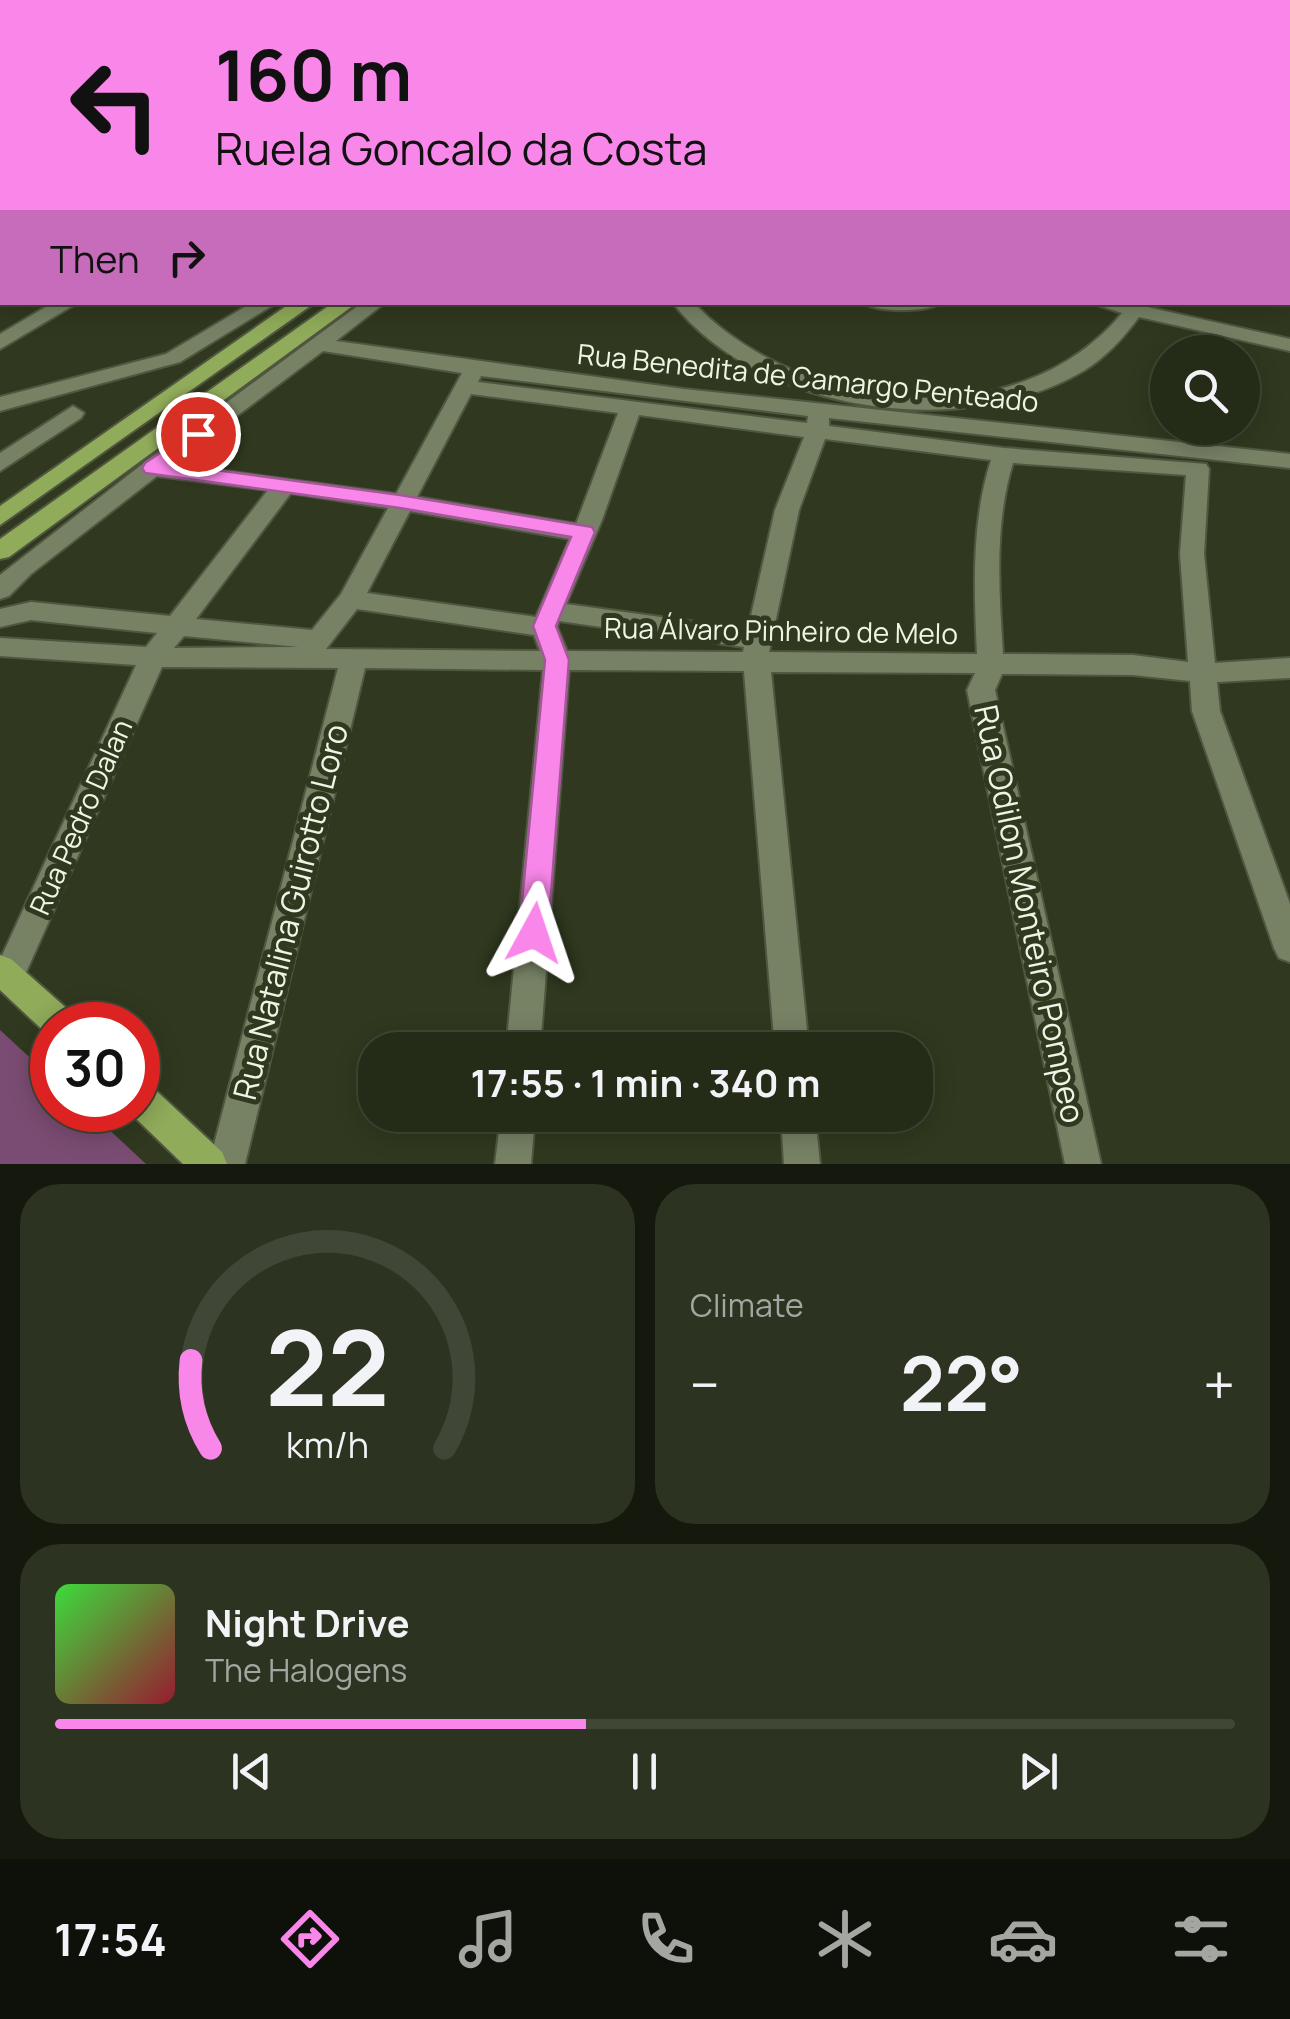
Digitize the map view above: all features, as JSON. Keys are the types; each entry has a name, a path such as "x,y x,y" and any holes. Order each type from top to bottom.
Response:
{"main road":[{"path":"0,517 302,305"},
{"path":"0,551 344,305"},
{"path":"4,973 36,1002"},
{"path":"160,1118 209,1164"}],"street":[{"path":"0,404 173,358 263,305"},
{"path":"31,612 2,588 22,568 372,305"},
{"path":"684,305 713,340 800,382 877,400 928,404 1016,391 1075,368 1137,307 1290,345"},
{"path":"0,343 61,308"},
{"name":"Rua Benedita de Camargo Penteado","path":"322,345 469,379 819,420 1000,429 1290,461"},
{"path":"0,618 31,612 180,627 311,649 350,599 469,379 630,409 819,420 992,454 1198,470 1192,554 1206,710 1290,948"},
{"path":"975,399 1000,429"},
{"path":"525,1032 557,660 548,619 630,409"},
{"path":"0,464 73,412"},
{"path":"790,1032 758,652 787,510 819,420"},
{"path":"926,423 992,454"},
{"name":"Rua Odilon Monteiro Pompeo","path":"992,454 986,599 992,666 981,690 1083,1164"},
{"path":"152,468 584,532"},
{"name":"Rua Pedro Dalan","path":"4,973 153,657 180,627 283,488"},
{"path":"350,599 548,619 758,652"},
{"name":"Rua Álvaro Pinheiro de Melo","path":"0,648 153,657 311,649 354,659 557,660 758,652 992,666 1134,665 1201,673 1290,668"},
{"name":"Rua Natalina Guirotto Loro","path":"227,1164 354,659"},
{"path":"513,1164 516,1132"},
{"path":"799,1132 802,1164"}],"shaded area":[{"path":"0,1030 30,1058 30,1132 112,1132 146,1164 0,1164"}],"route":[{"path":"198,434 152,468 283,488 340,492 584,532 544,626 557,660 534,933"}]}
